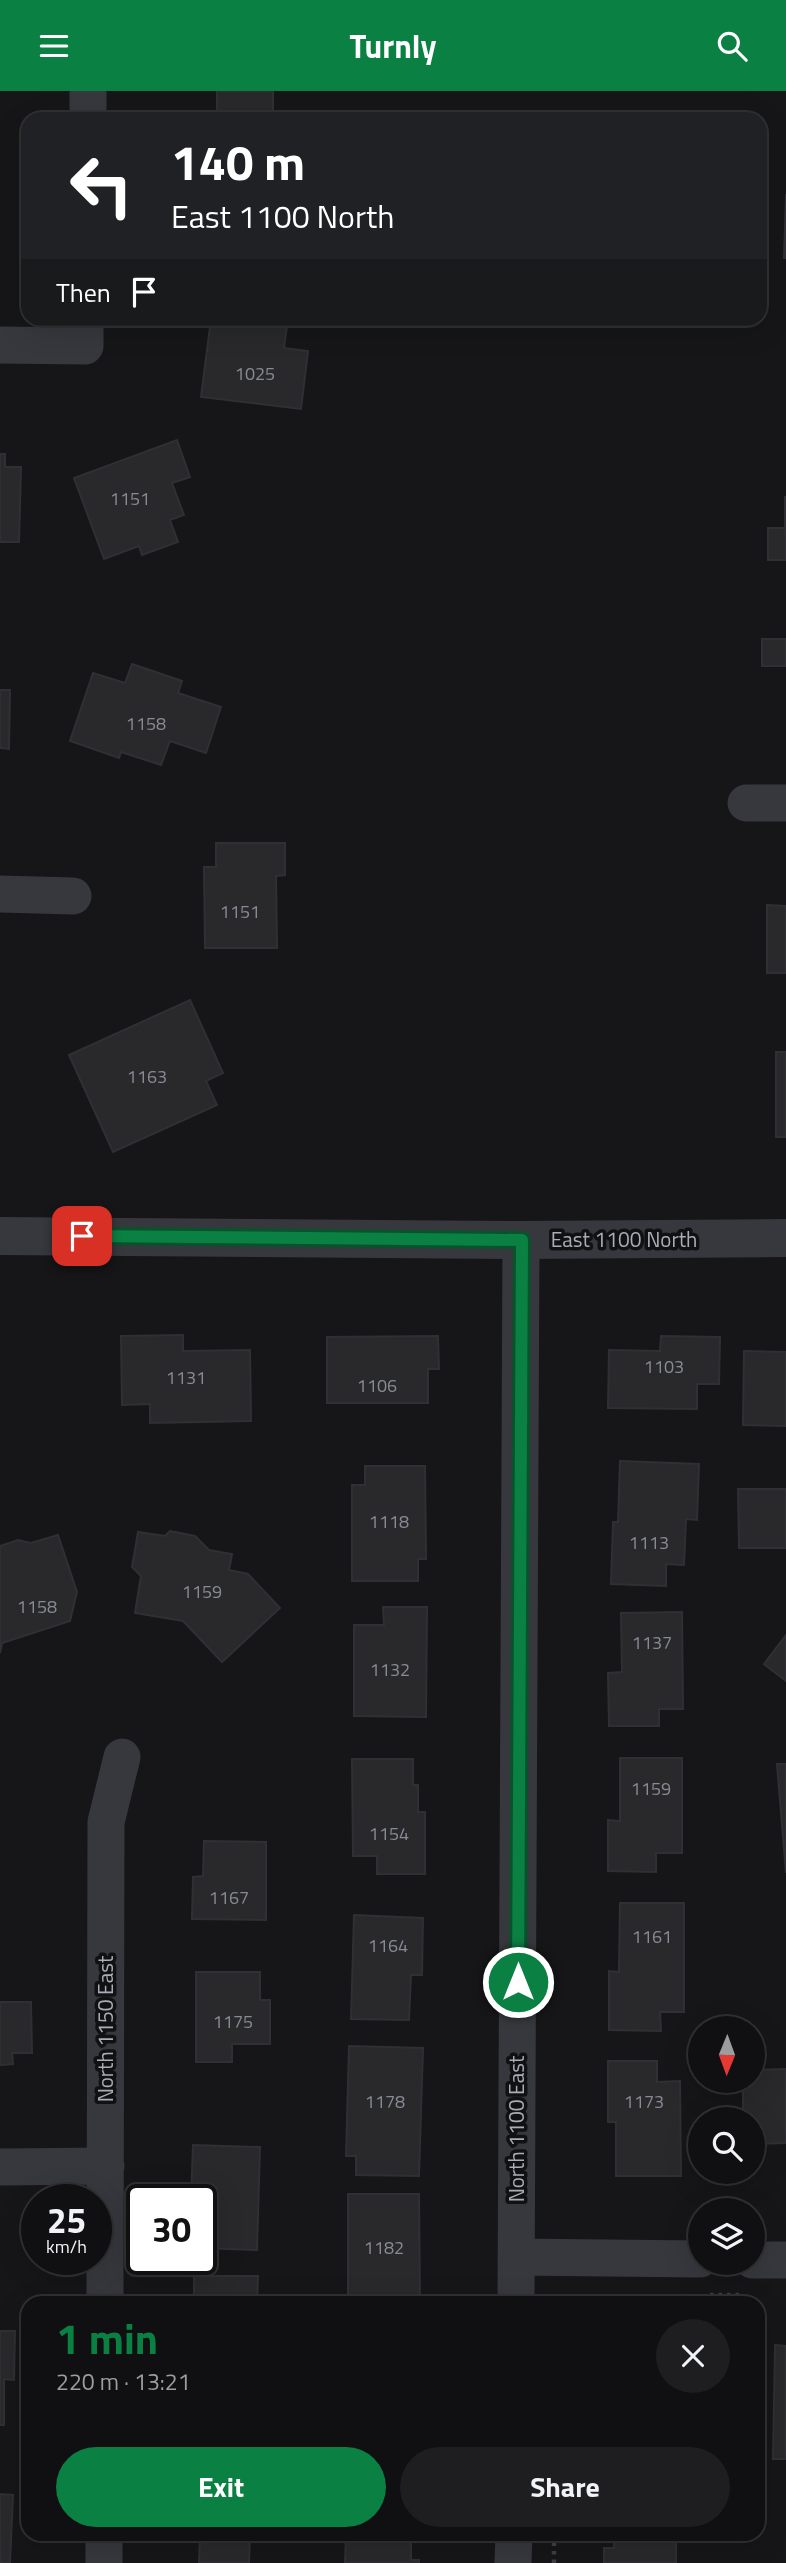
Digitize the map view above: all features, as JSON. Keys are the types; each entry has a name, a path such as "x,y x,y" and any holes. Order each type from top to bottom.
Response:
{"street":[{"path":"88,91 88,112"},
{"path":"0,345 85,332"},
{"path":"746,803 786,803"},
{"path":"0,894 73,896"},
{"name":"East 1100 North","path":"0,1235 522,1240 786,1238"},
{"name":"North 1100 East","path":"516,2296 522,1240"},
{"name":"North 1150 East","path":"105,2296 106,1822 122,1757"},
{"path":"0,2167 106,2166"},
{"path":"516,2257 688,2259"},
{"path":"765,2260 786,2260"},
{"path":"104,2541 104,2563"},
{"path":"513,2563 514,2541"}],"path":[{"path":"554,2541 554,2563"}],"building":[{"path":"217,91 273,91 273,112 217,112"},
{"path":"786,194 786,258 784,258"},
{"path":"210,326 287,326 284,348 308,351 301,409 201,397"},
{"path":"177,440 190,477 172,483 184,515 170,520 178,542 142,555 139,546 104,559 74,478"},
{"path":"0,454 5,454 5,467 21,467 19,542 0,542"},
{"path":"785,496 786,560 768,560 768,528 785,528"},
{"path":"762,639 786,639 786,666 762,666"},
{"path":"132,664 182,681 178,693 221,707 206,753 170,741 161,765 121,752 119,758 70,741 93,673 125,683"},
{"path":"0,690 10,690 9,749 0,748"},
{"path":"216,843 285,843 285,875 276,876 277,948 205,948 204,867 216,867"},
{"path":"767,905 786,906 786,973 767,973"},
{"path":"190,1000 223,1073 206,1081 217,1105 113,1152 69,1055"},
{"path":"776,1052 786,1052 786,1137 776,1137"},
{"path":"183,1335 183,1351 250,1350 251,1421 150,1423 150,1404 122,1405 121,1336"},
{"path":"438,1336 439,1369 428,1369 428,1403 327,1403 327,1337"},
{"path":"661,1336 720,1337 719,1384 697,1384 697,1409 608,1408 609,1350 660,1351"},
{"path":"744,1351 786,1352 786,1426 743,1425"},
{"path":"620,1461 699,1464 697,1520 686,1519 684,1565 666,1564 666,1586 611,1584 613,1522 618,1522"},
{"path":"365,1466 425,1466 426,1559 418,1559 418,1581 352,1581 352,1485 365,1485"},
{"path":"738,1489 786,1489 786,1548 739,1548"},
{"path":"170,1531 195,1536 209,1550 232,1554 229,1570 248,1574 280,1608 222,1662 183,1621 135,1613 141,1576 132,1567 138,1532 165,1536"},
{"path":"58,1535 77,1592 70,1621 2,1643 0,1653 0,1546 18,1540 31,1543"},
{"path":"383,1607 427,1607 426,1717 354,1716 354,1625 384,1625"},
{"path":"682,1612 683,1709 659,1709 659,1726 609,1726 608,1673 622,1672 621,1613"},
{"path":"786,1635 786,1681 764,1664"},
{"path":"620,1758 682,1758 682,1853 656,1853 656,1872 608,1871 608,1820 620,1821"},
{"path":"352,1759 413,1759 413,1785 418,1785 418,1812 425,1812 425,1874 377,1874 377,1856 353,1856"},
{"path":"777,1764 786,1764 786,1873"},
{"path":"204,1841 266,1842 266,1920 192,1919 193,1877 203,1876"},
{"path":"620,1903 684,1903 684,2012 660,2012 661,2031 609,2030 609,1971 619,1972"},
{"path":"354,1915 423,1918 422,1975 411,1975 409,2020 351,2019"},
{"path":"196,1972 260,1972 260,2000 270,2000 270,2044 232,2044 232,2062 196,2062"},
{"path":"0,2002 31,2002 32,2053 12,2053 13,2064 0,2065"},
{"path":"349,2046 423,2048 419,2176 356,2175 356,2156 346,2156"},
{"path":"608,2061 657,2061 657,2082 680,2081 681,2176 616,2176 616,2122 608,2122"},
{"path":"786,2069 786,2143 765,2144 765,2107 743,2107 743,2093 765,2093 765,2070"},
{"path":"193,2145 260,2147 257,2250 217,2249 217,2184 192,2184"},
{"path":"348,2194 419,2194 420,2296 348,2296"},
{"path":"194,2276 258,2276 257,2296 194,2296"},
{"path":"0,2331 15,2331 14,2380 4,2379 4,2425 0,2425"},
{"path":"775,2345 786,2346 786,2459 773,2459"},
{"path":"0,2494 13,2495 10,2563 0,2563"},
{"path":"200,2541 250,2541 249,2563 199,2563"},
{"path":"346,2541 411,2541 411,2560 419,2560 419,2563 345,2563"},
{"path":"614,2541 676,2541 676,2563 604,2563 604,2548 614,2548"}],"route":[{"path":"82,1236 522,1240 518,1982"}]}
